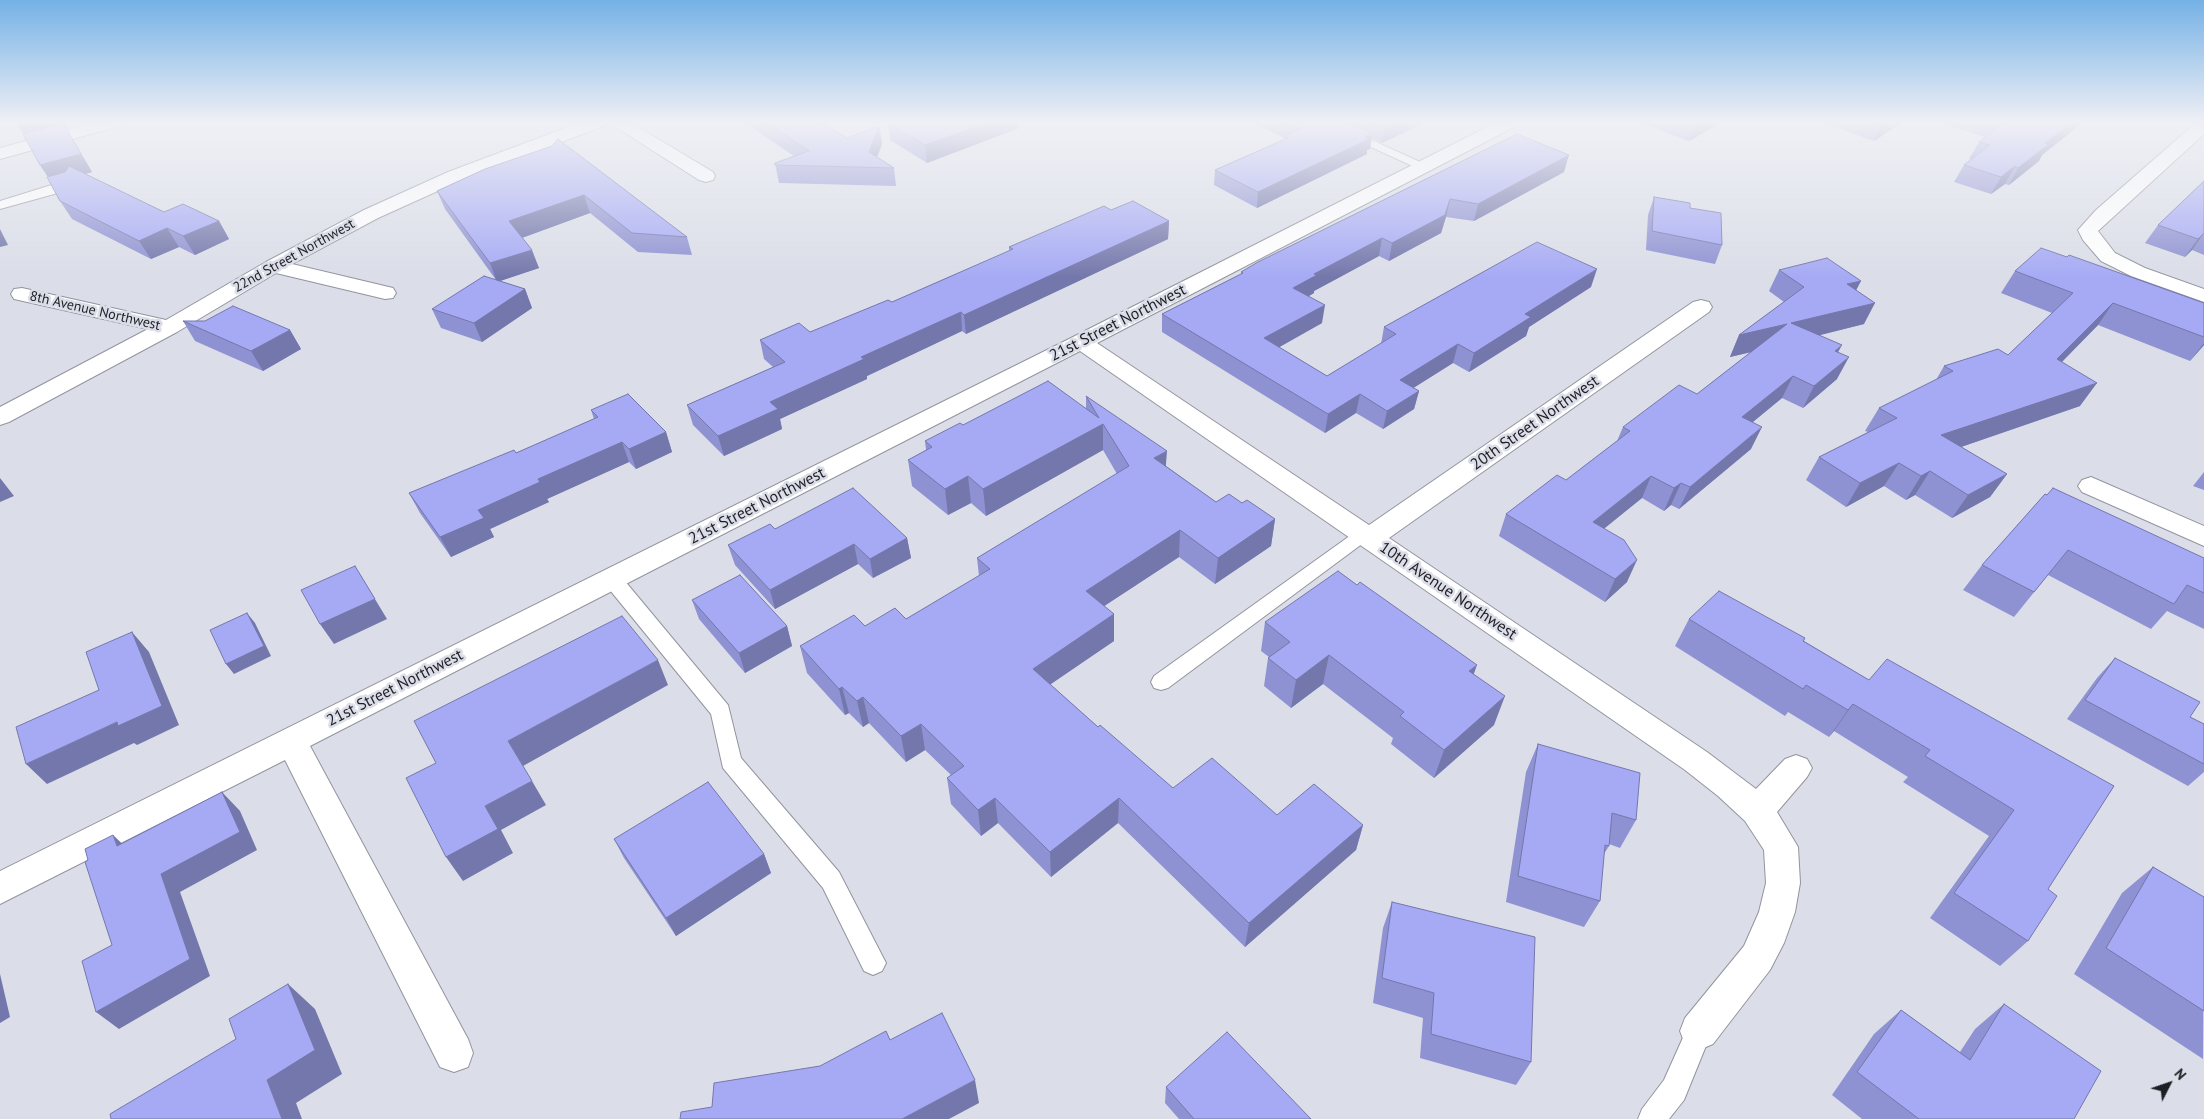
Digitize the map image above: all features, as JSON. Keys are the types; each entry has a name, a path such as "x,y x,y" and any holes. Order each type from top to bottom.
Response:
{"street":[{"name":"22nd Street Northwest","path":"0,417 169,327 273,266 408,196 466,173"},
{"path":"701,173 706,176"},
{"name":"21st Street Northwest","path":"0,888 1081,342 1409,173"},
{"path":"2150,173 2088,230 2090,236 2108,257 2138,272 2204,296"},
{"path":"273,266 385,293"},
{"name":"8th Avenue Northwest","path":"22,294 169,327"},
{"name":"20th Street Northwest","path":"1367,536 1701,307"},
{"name":"10th Avenue Northwest","path":"1081,342 1696,761 1730,786 1757,811 1781,847 1783,883 1779,905 1766,943 1745,974 1699,1031"},
{"path":"2091,486 2204,537"},
{"path":"291,741 454,1053"},
{"path":"1757,811 1796,768"}],"lane":[{"path":"0,205 71,185 74,182"},
{"path":"1161,682 1367,536"},
{"path":"612,579 721,711 731,762 831,880 873,963"},
{"path":"1652,1119 1674,1090 1699,1031"}],"building":[{"path":"61,173 84,173 164,212 183,204 219,221 183,236 167,228 139,241 60,201 47,177"},
{"path":"476,173 603,173 687,237 632,233 584,195 509,221 532,250 490,263 437,191"},
{"path":"1221,173 1297,173 1258,192"},
{"path":"1438,173 1535,173 1478,204 1450,199 1445,215 1392,243 1382,238 1314,274 1317,275 1293,288 1325,305 1264,338 1327,376 1396,334 1384,327 1537,242 1597,269 1525,314 1531,317 1474,353 1458,344 1400,380 1419,391 1387,411 1360,394 1328,414 1162,314 1243,273 1241,272"},
{"path":"1989,173 2006,173 2001,177"},
{"path":"2204,181 2204,233 2198,239 2158,225"},
{"path":"1654,197 1690,203 1690,208 1721,213 1722,245 1652,231"},
{"path":"1133,201 1169,221 964,315 961,312 861,357 864,359 770,402 778,409 718,436 687,405 785,362 760,340 799,323 810,332 888,300 892,302 1013,249 1009,247 1104,206 1111,210"},
{"path":"2041,248 2067,257 2069,255 2204,303 2204,337 2113,303 2057,359 2097,383 1941,435 2007,474 1968,495 1930,471 1921,476 1899,463 1860,483 1819,457 1897,418 1879,408 1953,371 1944,366 1998,349 2008,355 2073,293 2015,271"},
{"path":"1827,258 1861,281 1847,284 1875,303 1791,323 1842,345 1835,351 1849,357 1814,386 1793,376 1742,417 1762,427 1690,487 1681,483 1674,488 1651,476 1593,522 1624,540 1637,560 1615,579 1506,514 1557,475 1566,480 1630,431 1623,427 1679,385 1697,394 1787,324 1739,335 1804,287 1779,270"},
{"path":"484,276 525,289 474,323 432,309"},
{"path":"233,306 290,330 251,351 183,321 205,321"},
{"path":"1048,381 1099,418 1086,396 1167,451 1154,458 1216,502 1229,494 1242,503 1247,500 1275,519 1218,558 1180,530 1086,591 1114,614 1033,669 1098,727 1100,725 1173,788 1212,758 1277,815 1314,784 1363,825 1249,923 1119,798 1050,852 995,798 978,810 947,778 964,766 921,724 901,736 863,697 857,701 842,687 839,689 800,646 854,615 865,626 895,608 906,619 990,569 977,558 1129,466 1103,424 983,489 968,476 945,489 908,460 932,447 925,441 960,423 963,425"},
{"path":"628,394 666,432 629,449 622,442 538,479 540,482 478,510 484,518 440,537 409,493 514,450 516,453 598,417 591,410"},
{"path":"853,488 907,538 870,559 854,544 770,590 728,545 770,524 775,529"},
{"path":"2053,488 2204,558 2204,593 2187,585 2174,604 2068,550 2034,592 1982,565 2045,494 2047,495"},
{"path":"355,566 375,599 320,624 301,590"},
{"path":"1338,571 1357,585 1360,582 1477,665 1469,671 1505,696 1444,750 1400,716 1404,712 1329,655 1296,680 1268,658 1290,642 1265,622"},
{"path":"740,575 787,626 739,653 692,600"},
{"path":"1719,591 1805,638 1803,641 1869,680 1887,659 2114,786 2048,889 2057,896 2028,941 1954,893 2014,810 1925,756 1930,750 1853,704 1848,710 1806,685 1803,689 1689,619"},
{"path":"247,613 264,646 226,664 210,630"},
{"path":"622,616 658,660 508,741 532,781 485,806 498,829 446,857 406,778 436,763 414,721"},
{"path":"132,632 162,706 118,726 117,722 26,764 16,727 99,690 86,652"},
{"path":"2115,658 2200,702 2190,717 2204,724 2204,764 2085,700"},
{"path":"1538,744 1640,773 1636,820 1612,813 1609,846 1605,845 1600,901 1518,876"},
{"path":"708,782 764,854 666,918 614,839"},
{"path":"222,792 240,832 161,874 190,959 96,1012 82,961 112,945 85,862 88,860 85,849 113,835 117,846"},
{"path":"2153,867 2204,897 2204,1011 2106,948"},
{"path":"1392,902 1535,937 1531,1062 1431,1034 1434,993 1382,978"},
{"path":"288,984 315,1050 267,1080 282,1119 111,1119 110,1114 236,1039 229,1019"},
{"path":"2004,1004 2101,1071 2074,1119 1919,1119 1857,1072 1901,1010 1970,1060"},
{"path":"942,1013 975,1080 902,1119 680,1119 681,1112 712,1107 714,1083 820,1066 886,1031 890,1040"},
{"path":"1227,1032 1311,1119 1194,1119 1166,1087"}]}
